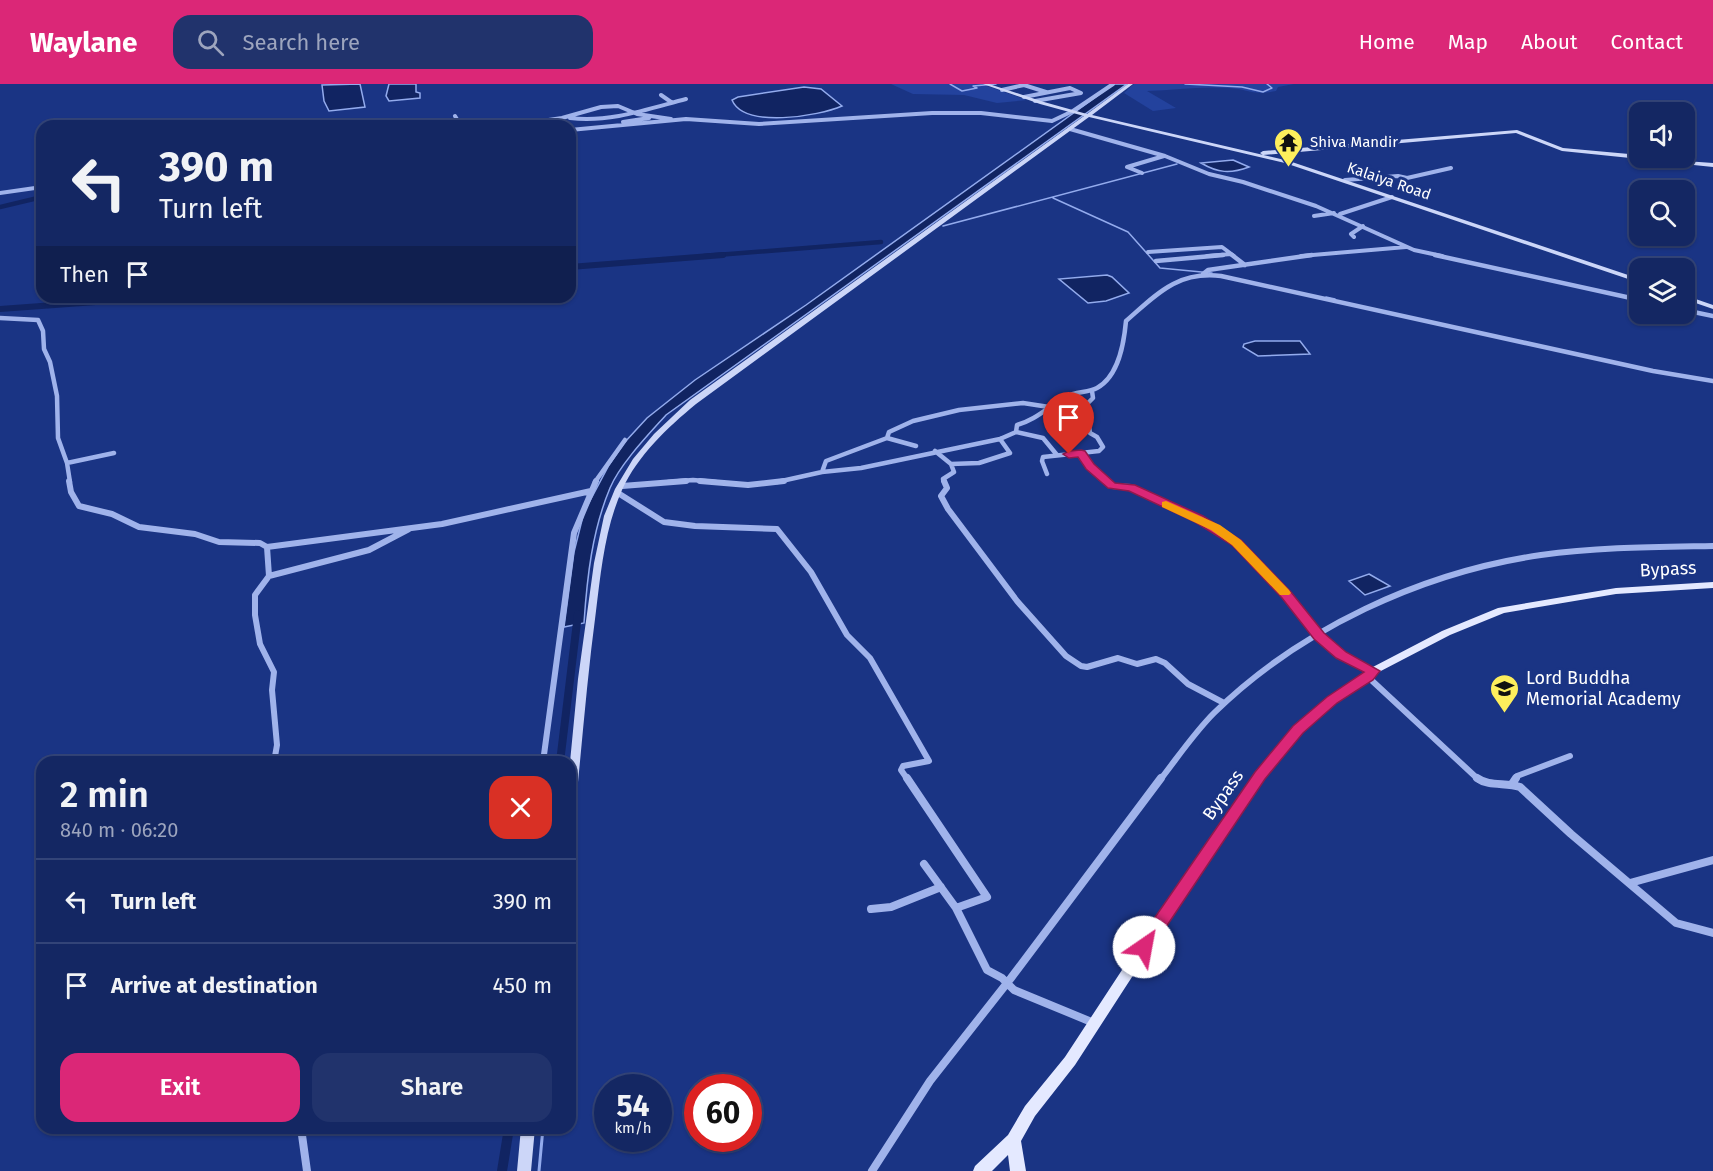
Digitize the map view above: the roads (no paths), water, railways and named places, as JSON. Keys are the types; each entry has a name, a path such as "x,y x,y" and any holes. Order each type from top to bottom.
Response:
{"main road":[{"name":"Kalaiya Road","path":"985,84 1085,115 1255,154 1345,180 1629,277"},
{"path":"576,756 599,557 612,504 634,462 661,429 693,402 1070,129 1085,115 1131,84"},
{"path":"1255,154 1516,131 1562,148 1629,156"},
{"path":"1695,163 1713,165"},
{"path":"1695,301 1713,307"},
{"name":"Bypass","path":"981,1171 1013,1140 1030,1112 1070,1061 1182,889 1260,776 1298,729 1332,700 1371,674 1446,633 1502,610 1616,591 1713,585"},
{"path":"524,1171 527,1134"},
{"path":"1013,1140 1018,1171"}],"street":[{"path":"576,129 676,120 710,119 759,124 962,112 1052,121 1073,111 1113,84"},
{"path":"1002,90 1024,85 1046,92"},
{"path":"1024,97 1070,88 1092,98"},
{"path":"1035,101 1081,93"},
{"path":"662,95 671,102"},
{"path":"562,118 591,119 660,107 686,99"},
{"path":"548,120 601,107 622,106 632,112"},
{"path":"596,111 632,112 676,120"},
{"path":"455,116 457,120"},
{"path":"622,122 654,117"},
{"path":"1070,129 1165,156 1209,174 1243,182 1336,214 1407,247 1459,261 1629,298"},
{"path":"1143,173 1127,167 1165,156"},
{"path":"1345,180 1398,176 1407,178 1451,168"},
{"path":"0,193 36,188"},
{"path":"1314,216 1346,214 1350,210 1392,197"},
{"path":"1354,237 1351,234 1363,226"},
{"path":"1148,252 1222,247 1245,265"},
{"path":"1016,432 1017,424 1028,422 1068,395 1098,388 1117,366 1124,341 1126,321 1130,315 1166,286 1203,273 1245,265 1330,252 1368,252 1407,247"},
{"path":"1156,261 1232,254"},
{"path":"1203,273 1390,312 1660,373 1713,381"},
{"path":"1695,312 1713,316"},
{"path":"0,318 32,318 38,320 43,331 44,349 50,362 57,396 58,438 67,463 72,492 79,506 112,514 139,527 195,534 219,542 260,543 267,546 409,529 591,491"},
{"path":"1047,474 1042,461 1043,457 1099,451 1103,447 1089,428 1086,405 1093,398 1092,391"},
{"path":"887,438 892,430 906,426 913,421 959,410 1023,404 1049,407"},
{"path":"620,489 693,480 748,485 769,483 822,472 861,468 1000,439 1016,432 1043,438 1057,455"},
{"path":"822,472 826,461 834,456 887,438 915,446"},
{"path":"951,464 979,463 1010,453 1000,439"},
{"path":"544,756 572,543 580,511 599,474 625,440"},
{"path":"935,451 951,464 954,472 943,479 947,488 941,496 948,509 1017,602 1066,656 1081,666 1087,667 1118,658 1137,664 1156,659 1165,663 1188,684 1224,703"},
{"path":"67,463 114,453"},
{"path":"1081,453 1090,467 1112,486 1131,487 1208,523 1236,542 1287,595 1319,636 1341,655 1371,674 1437,743 1480,781 1520,787 1571,834 1676,923 1713,933"},
{"path":"620,489 664,522 695,526 777,529 811,572 847,635 870,658 930,761 903,766 901,770 987,897 956,908"},
{"path":"275,756 277,745 272,690 274,672 260,644 255,615 255,595 269,576 369,550 409,529"},
{"path":"267,546 269,576"},
{"path":"872,1171 930,1081 1008,984 1142,802 1224,703 1268,668 1346,620 1440,580 1516,559 1586,551 1713,546"},
{"path":"1512,784 1517,776 1570,756"},
{"path":"1630,883 1713,860"},
{"path":"924,864 956,908 987,970 1002,978 1014,990 1094,1024"},
{"path":"872,909 891,907 941,887"},
{"path":"302,1134 307,1171"}],"waterway":[{"path":"950,84 962,91 977,88 973,86 996,84"},
{"path":"1185,84 1242,87 1263,92 1272,88 1267,84"},
{"path":"943,226 1177,164"},
{"path":"0,207 36,198"},
{"path":"1053,198 1128,232 1160,268 1212,273"},
{"path":"704,256 881,242"},
{"path":"576,267 723,255"},
{"path":"1326,297 1335,299"},
{"path":"0,309 82,303"},
{"path":"561,756 578,614"},
{"path":"502,1171 508,1134"},
{"path":"539,1171 542,1134"}],"place":[{"name":"Shiva Mandir","path":"1289,168"},
{"name":"Lord Buddha Memorial Academy","path":"1505,714"}]}
